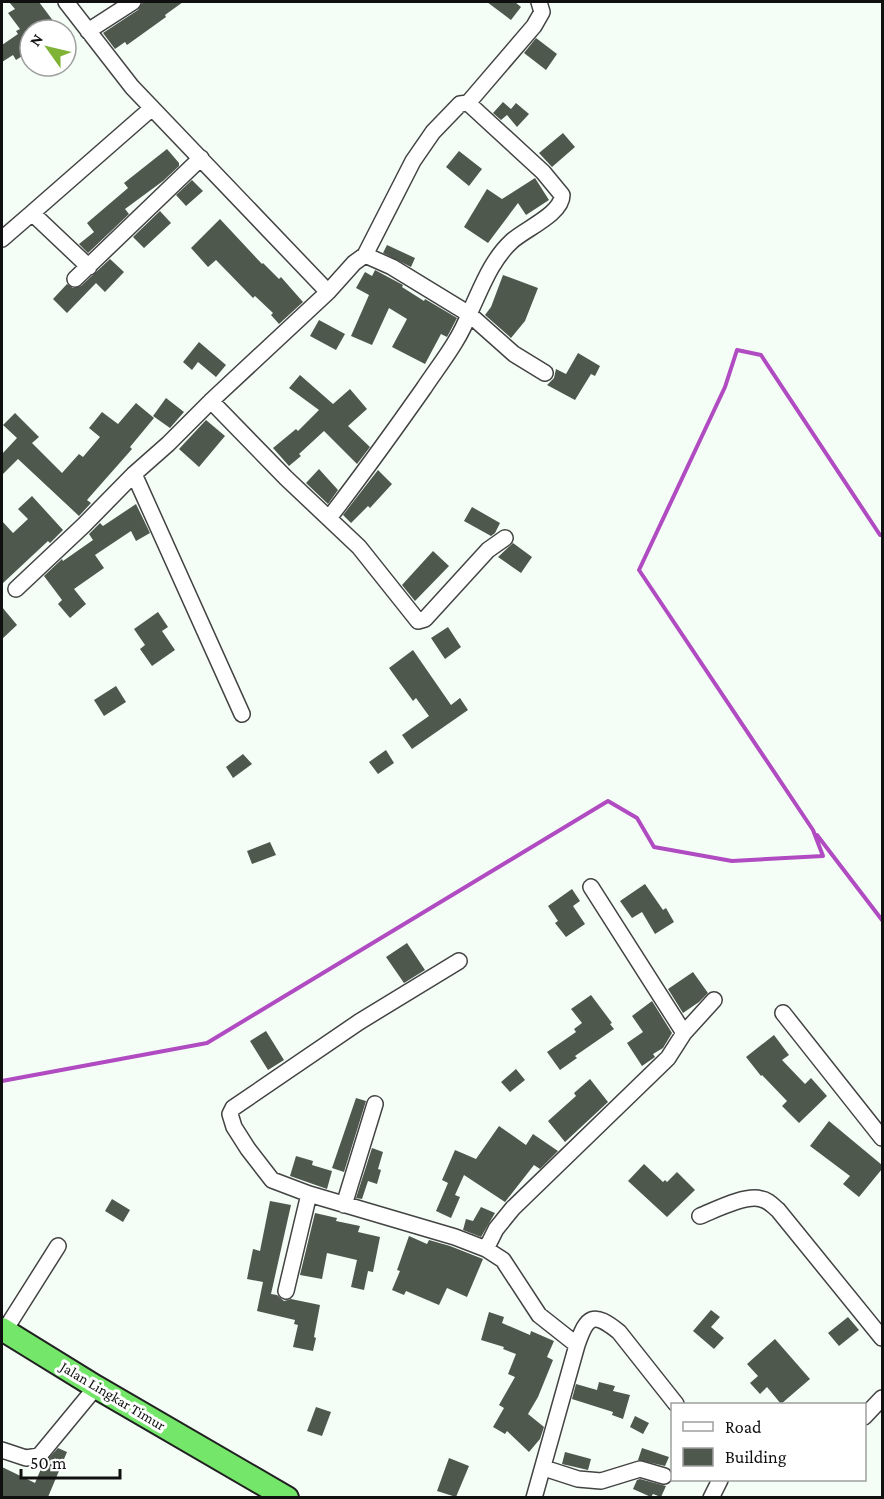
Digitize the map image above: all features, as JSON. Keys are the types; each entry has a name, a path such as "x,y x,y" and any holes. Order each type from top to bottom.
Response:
{"highway":[{"name":"Jalan Lingkar Timur","path":"3,1330 96,1387 287,1497"}],"street":[{"path":"66,2 132,87 328,292"},
{"path":"88,31 133,2"},
{"path":"16,589 211,400 328,292 354,262 365,255 413,161 433,132 460,104 468,103 534,26 542,12 540,2"},
{"path":"329,518 376,456 463,330 497,258 512,241 551,213 562,198 560,191 543,172 468,103"},
{"path":"2,239 152,108"},
{"path":"75,279 201,158"},
{"path":"32,213 89,267"},
{"path":"365,255 392,267 469,314 514,354 545,373"},
{"path":"211,400 286,478 359,547 418,621 421,621 488,550 505,538"},
{"path":"134,474 242,714"},
{"path":"591,887 684,1033"},
{"path":"459,962 359,1022 233,1108 230,1114 234,1127 263,1171 272,1180 309,1194 455,1237 486,1249 503,1260 539,1315 577,1345"},
{"path":"486,1249 496,1228 513,1208 668,1058 684,1033 714,1000"},
{"path":"783,1013 882,1138"},
{"path":"344,1205 375,1104"},
{"path":"286,1291 309,1194"},
{"path":"700,1216 745,1199 758,1197 768,1201 778,1210 882,1338"},
{"path":"3,1330 57,1246"},
{"path":"534,1497 577,1345 583,1326 588,1321 594,1318 608,1323 619,1332 675,1403"},
{"path":"2,1450 26,1458 39,1456 96,1387"},
{"path":"866,1415 882,1398"},
{"path":"544,1468 578,1479 601,1481 640,1469 664,1476"},
{"path":"711,1497 719,1481"}],"building":[{"path":"9,2 39,2 51,18 18,18 18,26 8,13 15,9"},
{"path":"143,2 183,2 127,45 125,42 115,49 103,33 138,10"},
{"path":"487,2 515,2 521,7 511,20"},
{"path":"18,34 18,59 16,60 13,55 2,62 2,45"},
{"path":"536,38 557,54 546,70 524,53"},
{"path":"503,102 511,109 516,103 529,114 517,127 507,115 501,120 493,113"},
{"path":"563,133 575,147 552,167 539,153"},
{"path":"167,149 179,166 125,209 129,214 88,253 79,244 94,232 87,223 128,188 124,183"},
{"path":"459,151 482,169 469,186 446,167"},
{"path":"535,178 549,200 526,215 518,203 488,243 464,227 487,189 502,199"},
{"path":"192,180 203,191 186,206 176,195"},
{"path":"160,211 171,223 144,248 133,237"},
{"path":"220,219 262,264 279,279 281,277 303,302 279,324 271,315 273,313 255,296 253,298 216,260 208,267 191,248"},
{"path":"387,245 415,258 411,267 383,253"},
{"path":"110,259 124,272 105,292 96,283 67,313 53,299 67,284 73,288 81,286"},
{"path":"375,270 403,285 402,287 424,301 425,299 457,318 447,337 441,334 425,364 392,347 407,319 389,308 372,345 351,336 369,295 356,288 365,272 372,276"},
{"path":"503,275 538,288 525,321 511,338 485,315 491,307"},
{"path":"319,320 345,334 336,350 310,336"},
{"path":"199,342 226,365 216,377 198,362 192,370 183,362"},
{"path":"578,353 600,366 595,376 591,374 575,400 547,385 554,378 556,369 566,374"},
{"path":"300,375 333,404 350,389 367,409 348,426 370,447 357,464 324,431 289,466 273,448 296,429 298,431 319,410 289,388"},
{"path":"166,398 184,412 170,428 153,416"},
{"path":"136,403 154,418 130,447 132,449 87,500 91,503 79,516 18,459 2,475 2,454 17,438 3,425 15,413 39,437 32,443 62,473 79,454 83,457 100,437 89,428 102,412 118,424"},
{"path":"206,420 225,436 199,467 179,449"},
{"path":"319,469 338,490 328,504 306,483"},
{"path":"378,470 392,484 370,508 368,506 351,523 343,515"},
{"path":"32,496 63,530 2,584 2,521 13,533 28,519 18,509"},
{"path":"136,504 150,533 136,541 131,531 95,555 104,568 74,589 86,604 70,618 58,604 62,600 44,576 62,559 63,561 93,540 89,534 100,523 103,526"},
{"path":"472,507 500,523 495,533 491,536 464,521"},
{"path":"513,543 532,557 521,573 498,557"},
{"path":"433,551 449,566 415,601 402,585"},
{"path":"2,607 17,625 2,639"},
{"path":"158,612 168,627 162,631 175,650 152,666 140,649 145,645 134,629"},
{"path":"448,627 461,647 445,659 431,638"},
{"path":"413,650 451,705 460,698 468,710 412,749 402,735 429,716 416,698 413,701 389,668"},
{"path":"116,686 126,702 104,716 94,700"},
{"path":"386,750 394,763 378,774 369,762"},
{"path":"243,754 252,764 233,778 226,767"},
{"path":"270,842 276,855 252,864 247,851"},
{"path":"645,884 663,910 666,908 674,922 655,934 642,912 632,918 620,901"},
{"path":"572,889 580,901 573,906 585,924 566,937 555,923 558,921 548,906"},
{"path":"407,943 425,970 404,983 386,957"},
{"path":"693,972 708,993 683,1013 668,989"},
{"path":"591,995 614,1029 575,1056 577,1058 560,1070 547,1052 576,1032 574,1029 582,1023 571,1009"},
{"path":"652,1001 672,1033 663,1048 653,1054 655,1057 642,1066 627,1043 643,1032 632,1016"},
{"path":"266,1031 284,1060 268,1070 250,1041"},
{"path":"774,1035 789,1055 782,1060 805,1084 811,1078 827,1096 799,1123 782,1106 787,1101 761,1076 746,1057"},
{"path":"516,1069 525,1080 510,1092 501,1082"},
{"path":"590,1079 608,1102 565,1142 548,1121 576,1096 574,1093"},
{"path":"356,1098 366,1101 344,1172 332,1168"},
{"path":"829,1121 882,1165 882,1169 859,1197 843,1184 850,1176 810,1146"},
{"path":"499,1126 526,1145 533,1134 558,1151 540,1169 534,1165 505,1202 464,1175 455,1195 460,1197 451,1218 436,1211 448,1183 442,1180 455,1150 476,1159"},
{"path":"372,1148 383,1152 377,1184 368,1181 362,1199 356,1198"},
{"path":"296,1156 313,1161 312,1165 332,1171 327,1189 290,1176"},
{"path":"644,1164 663,1182 665,1180 667,1182 677,1172 695,1190 667,1217 628,1181"},
{"path":"112,1199 130,1210 123,1222 105,1211"},
{"path":"270,1201 291,1205 271,1294 277,1295 284,1301 291,1299 320,1305 313,1351 293,1347 298,1325 294,1324 295,1320 257,1311 263,1282 247,1279 253,1249 260,1251"},
{"path":"481,1207 495,1213 481,1237 463,1230 466,1219 473,1221"},
{"path":"315,1213 337,1218 336,1221 360,1226 358,1232 380,1237 373,1272 368,1271 364,1290 351,1287 357,1260 327,1253 322,1279 300,1275"},
{"path":"409,1236 427,1244 429,1240 450,1246 483,1259 467,1297 447,1288 439,1305 406,1291 404,1295 392,1290 400,1271 397,1270"},
{"path":"711,1310 720,1317 711,1327 724,1338 714,1349 693,1331"},
{"path":"489,1312 504,1317 502,1323 530,1335 531,1331 554,1341 547,1357 553,1360 538,1397 528,1414 544,1427 540,1439 529,1452 507,1431 505,1434 493,1427 504,1408 499,1405 515,1377 508,1374 516,1354 503,1349 504,1347 481,1340"},
{"path":"848,1317 859,1330 839,1346 828,1333"},
{"path":"775,1339 810,1379 780,1403 767,1387 760,1394 750,1383 758,1376 747,1364"},
{"path":"599,1382 615,1386 613,1391 630,1395 623,1419 612,1415 613,1412 572,1399 576,1384 597,1390"},
{"path":"316,1407 331,1412 322,1436 307,1431"},
{"path":"635,1416 649,1423 643,1434 630,1427"},
{"path":"58,1448 67,1452 48,1497 2,1497 2,1467 35,1483 43,1464"},
{"path":"642,1448 669,1457 665,1466 638,1460"},
{"path":"565,1452 591,1459 588,1470 562,1464"},
{"path":"449,1458 469,1466 456,1497 437,1491"},
{"path":"637,1480 666,1486 661,1497 653,1494 651,1497 633,1489"}],"waterway":[{"path":"2,1081 207,1043 608,801 637,818 654,847 732,861 823,856 813,830 639,570 725,387 737,350 761,355 882,535"},
{"path":"817,835 882,920"}]}
